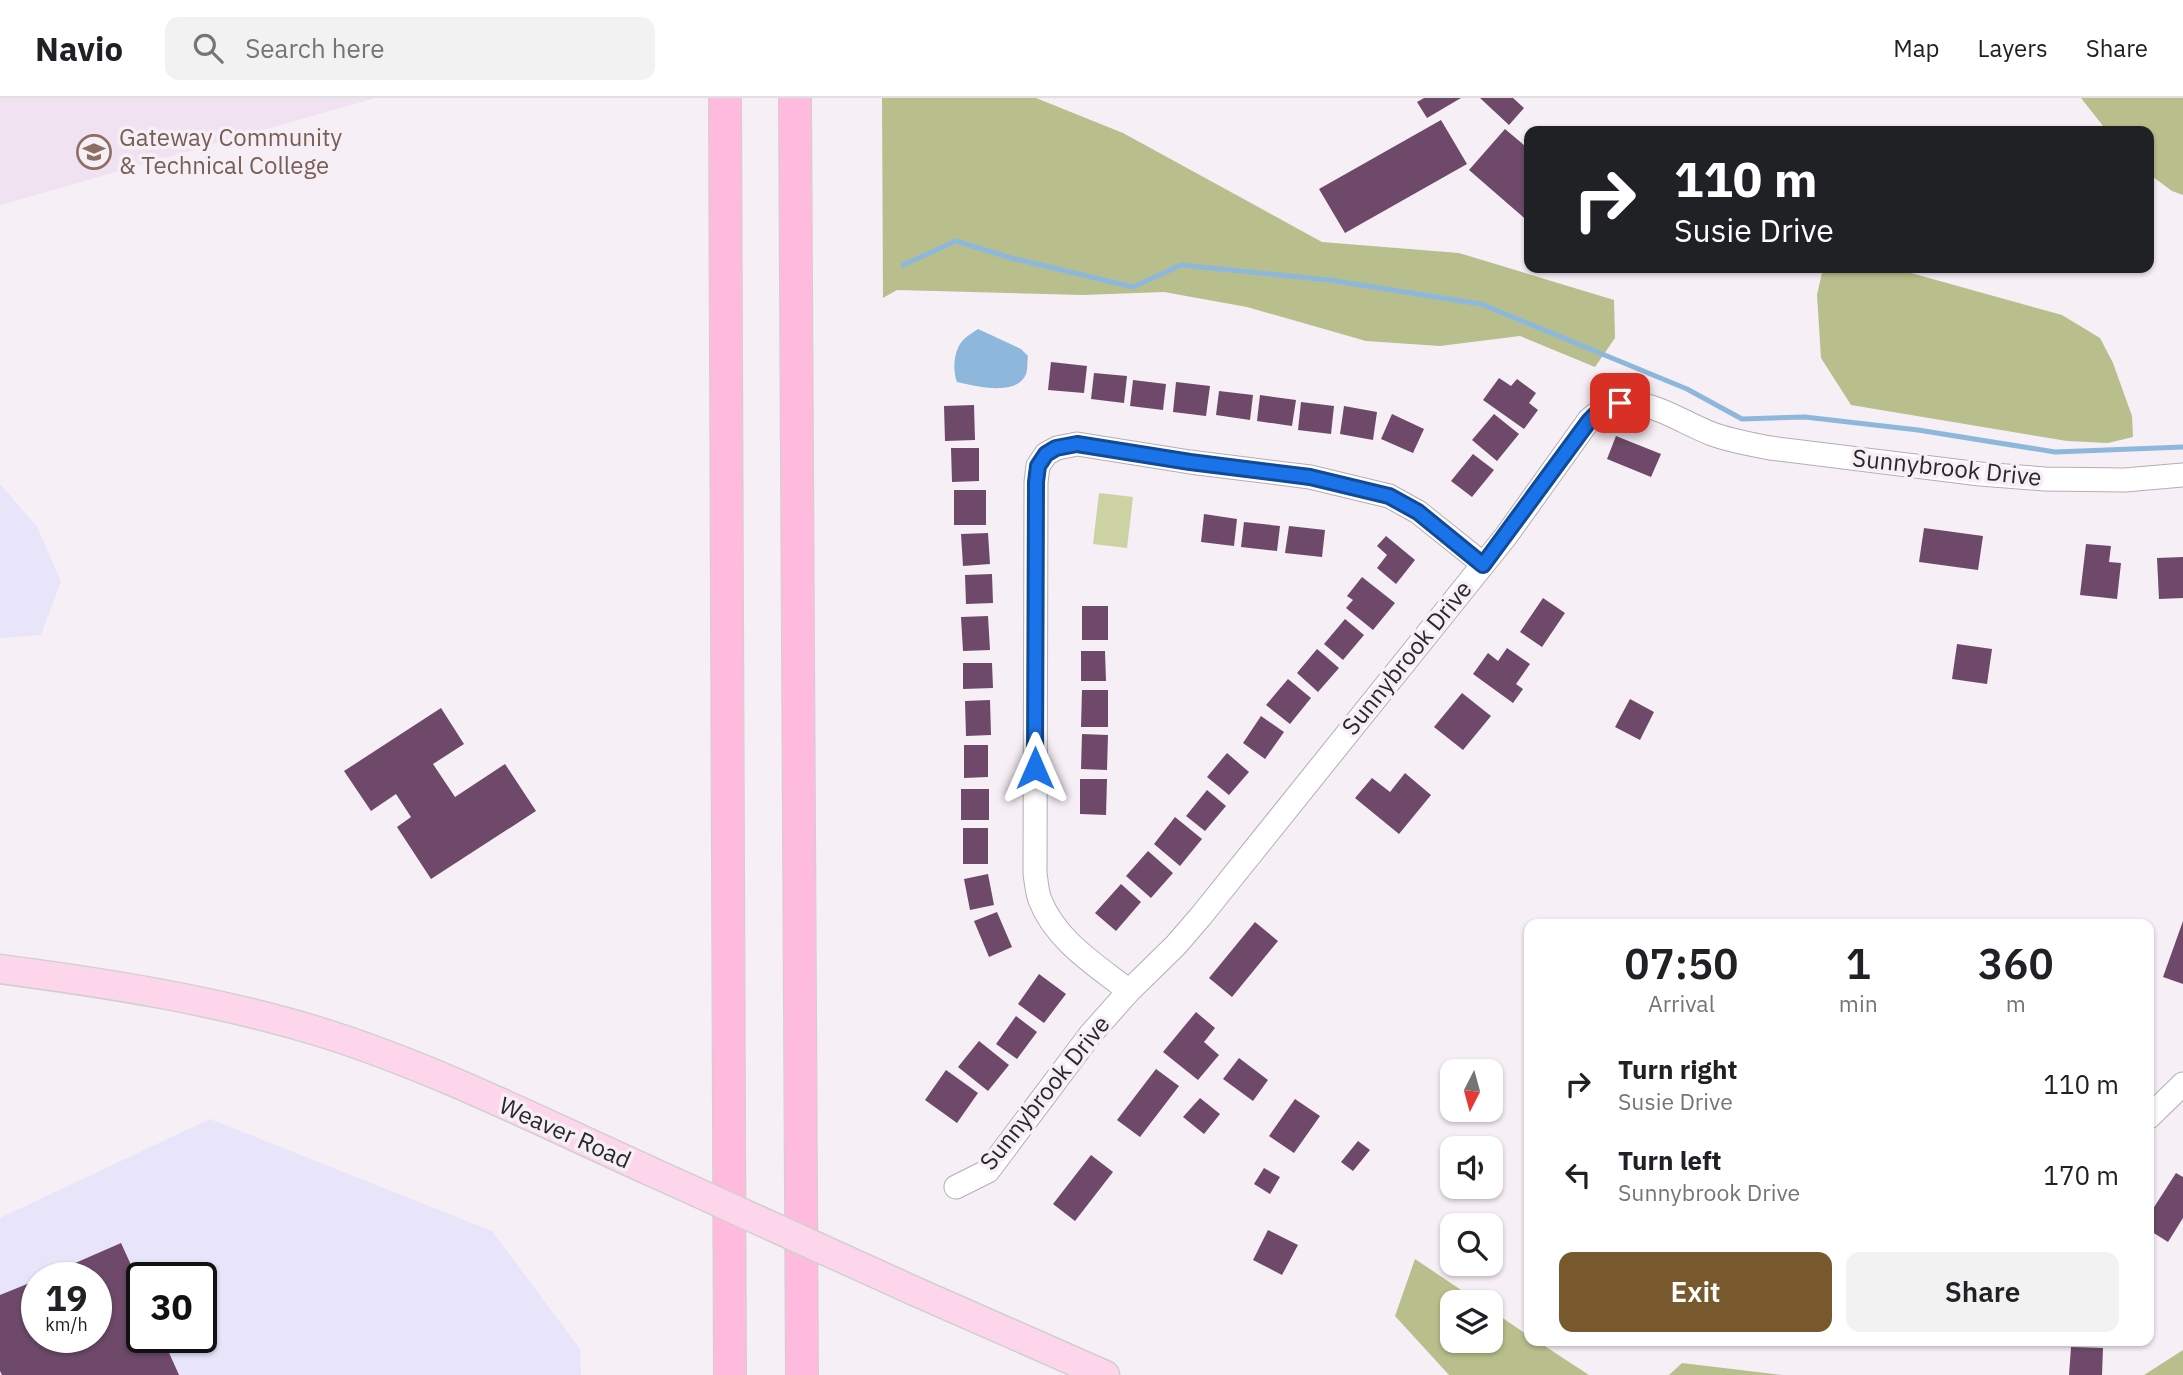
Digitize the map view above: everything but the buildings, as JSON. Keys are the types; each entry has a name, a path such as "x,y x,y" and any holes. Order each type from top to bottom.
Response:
{"highway":[{"path":"714,98 725,284"},
{"path":"724,98 730,1375"},
{"path":"795,98 802,1375"}],"main road":[{"name":"Weaver Road","path":"0,969 186,1000 319,1032 382,1054 469,1090 1105,1375"}],"street":[{"name":"Sunnybrook Drive","path":"956,1187 988,1171 1062,1070 1129,991 1176,945 1483,565 1589,421 1600,410 1620,403 1641,403 1717,435 1770,448 1980,474 2114,481 2183,475"},
{"path":"1129,991 1069,944 1049,918 1039,898 1035,873 1036,482 1038,466 1046,454 1056,448 1077,444 1310,477 1389,496 1418,512 1483,565"},
{"path":"2154,1112 2183,1084"}],"shaded area":[{"name":"Gateway Community & Technical College","path":"0,98 375,98 0,205"},
{"path":"0,484 37,527 61,581 41,635 0,638"},
{"path":"210,1119 492,1231 580,1349 581,1375 0,1375 0,1218"}],"green space":[{"path":"882,98 1036,98 1123,133 1322,242 1459,253 1614,300 1615,338 1595,367 1520,336 1440,346 1366,341 1247,307 1164,292 1083,295 897,290 883,298"},
{"path":"2081,98 2183,98 2183,195 2172,191 2154,178 2154,126 2103,126"},
{"path":"1822,273 1911,273 2062,315 2100,338 2113,363 2132,416 2133,437 2108,443 2067,441 1851,405 1821,358 1817,295"},
{"path":"1099,493 1133,497 1127,548 1093,544"},
{"path":"1415,1259 1461,1290 1440,1290 1440,1353 1503,1353 1503,1318 1524,1333 1524,1346 1545,1346 1589,1375 1449,1375 1395,1316"},
{"path":"2183,1350 2183,1375 2144,1375"},
{"path":"1682,1363 1783,1375 1669,1375"}],"water":[{"path":"978,329 1021,349 1028,356 1027,372 1021,381 1005,388 957,382 954,365 958,348 964,339"}],"waterway":[{"path":"903,265 956,241 1011,258 1133,287 1181,265 1329,280 1481,304 1687,389 1742,419 1805,417 1918,430 2055,452 2183,447"}],"place":[{"name":"Gateway Community & Technical College","path":"94,152"}],"route":[{"path":"1035,768 1036,482 1038,466 1046,454 1056,448 1077,444 1310,477 1389,496 1418,512 1483,565 1589,421 1600,410 1620,403"}]}
